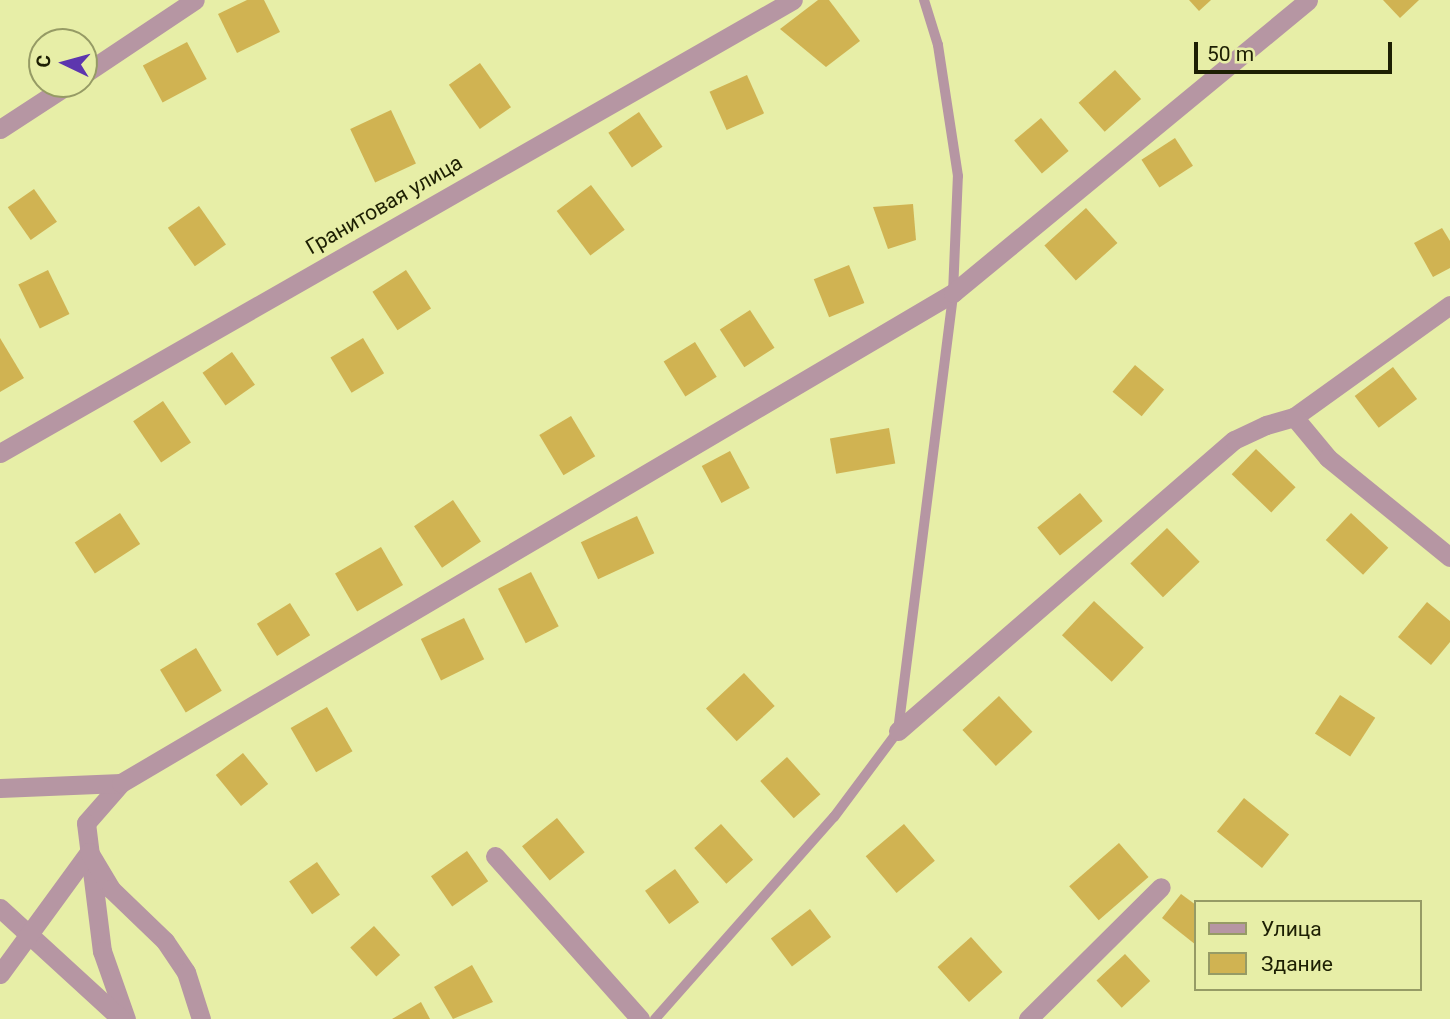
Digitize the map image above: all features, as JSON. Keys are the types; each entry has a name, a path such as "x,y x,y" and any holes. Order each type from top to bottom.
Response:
{"street":[{"path":"98,65 195,0"},
{"name":"Гранитовая улица","path":"0,453 793,0"},
{"path":"124,1019 102,951 86,823 121,783 953,292 1308,0"},
{"path":"0,129 48,98"},
{"path":"898,731 1234,440 1294,417 1450,305"},
{"path":"1294,417 1328,458 1450,557"},
{"path":"0,788 121,783"},
{"path":"0,974 89,852"},
{"path":"89,852 111,890 165,941 186,972 201,1019"},
{"path":"495,856 640,1019"},
{"path":"1028,1019 1161,887"},
{"path":"0,908 26,935 124,1019"}],"lane":[{"path":"655,1019 834,817 898,731 953,292 958,176 938,46 924,0"}],"building":[{"path":"247,0 264,0 280,32 237,53 218,14"},
{"path":"818,0 829,0 860,41 826,67 780,29"},
{"path":"1189,0 1211,0 1199,11"},
{"path":"1383,0 1419,0 1400,18"},
{"path":"187,42 207,79 163,103 143,65"},
{"path":"480,63 511,107 480,129 449,85"},
{"path":"1115,70 1141,99 1105,132 1079,103"},
{"path":"747,75 764,113 727,130 710,92"},
{"path":"391,110 416,163 375,182 350,129"},
{"path":"639,112 662,147 632,168 608,133"},
{"path":"1041,118 1069,151 1042,173 1014,140"},
{"path":"1175,138 1193,166 1159,187 1141,160"},
{"path":"591,185 625,230 590,256 557,211"},
{"path":"34,189 57,222 31,240 8,207"},
{"path":"913,204 916,240 888,249 873,207"},
{"path":"199,206 226,245 195,266 168,228"},
{"path":"1086,208 1117,243 1076,280 1044,245"},
{"path":"1442,228 1450,241 1450,268 1433,277 1414,243"},
{"path":"849,265 864,303 829,317 814,279"},
{"path":"48,270 69,314 40,329 18,284"},
{"path":"406,270 431,309 398,330 372,292"},
{"path":"750,310 775,348 744,367 720,330"},
{"path":"0,338 24,378 0,392"},
{"path":"363,338 384,373 352,393 330,358"},
{"path":"695,342 717,377 685,396 664,362"},
{"path":"232,352 255,385 225,405 203,373"},
{"path":"1135,365 1164,389 1142,416 1113,392"},
{"path":"1393,367 1417,399 1379,428 1355,396"},
{"path":"163,401 191,442 161,463 133,421"},
{"path":"571,416 595,456 563,475 539,435"},
{"path":"889,428 895,463 836,474 830,438"},
{"path":"1256,449 1296,487 1271,512 1232,474"},
{"path":"730,451 750,488 721,503 702,466"},
{"path":"1080,493 1103,521 1060,556 1037,528"},
{"path":"453,500 481,541 442,568 414,526"},
{"path":"120,513 140,544 95,573 75,542"},
{"path":"1351,513 1388,548 1363,575 1326,540"},
{"path":"637,516 654,553 598,579 581,542"},
{"path":"1167,528 1200,562 1163,597 1130,563"},
{"path":"381,547 403,585 357,612 335,574"},
{"path":"531,572 559,626 526,643 498,589"},
{"path":"1094,601 1144,647 1112,682 1062,635"},
{"path":"1427,602 1450,621 1450,642 1431,665 1398,637"},
{"path":"290,603 310,635 277,656 257,624"},
{"path":"464,618 484,659 441,680 421,639"},
{"path":"196,648 222,691 186,712 160,670"},
{"path":"744,673 775,706 737,741 706,708"},
{"path":"1340,695 1375,718 1350,756 1315,734"},
{"path":"999,696 1032,732 996,766 962,730"},
{"path":"327,707 352,751 316,772 291,728"},
{"path":"243,753 268,784 241,806 216,775"},
{"path":"787,757 820,794 794,818 760,781"},
{"path":"1244,798 1289,835 1262,868 1217,831"},
{"path":"557,818 585,852 550,881 522,846"},
{"path":"721,824 753,860 726,884 694,848"},
{"path":"904,824 935,861 897,893 866,856"},
{"path":"1119,843 1149,877 1099,920 1069,886"},
{"path":"467,851 488,881 452,907 431,876"},
{"path":"317,862 340,895 312,914 289,882"},
{"path":"675,869 699,902 669,924 645,891"},
{"path":"1181,894 1194,904 1194,943 1162,918"},
{"path":"810,909 831,937 792,966 771,938"},
{"path":"374,926 400,955 376,976 350,947"},
{"path":"971,937 1002,972 969,1002 938,967"},
{"path":"1125,954 1150,981 1122,1008 1096,981"},
{"path":"472,965 493,1002 453,1019 434,987"},
{"path":"421,1002 430,1019 392,1019"}]}
